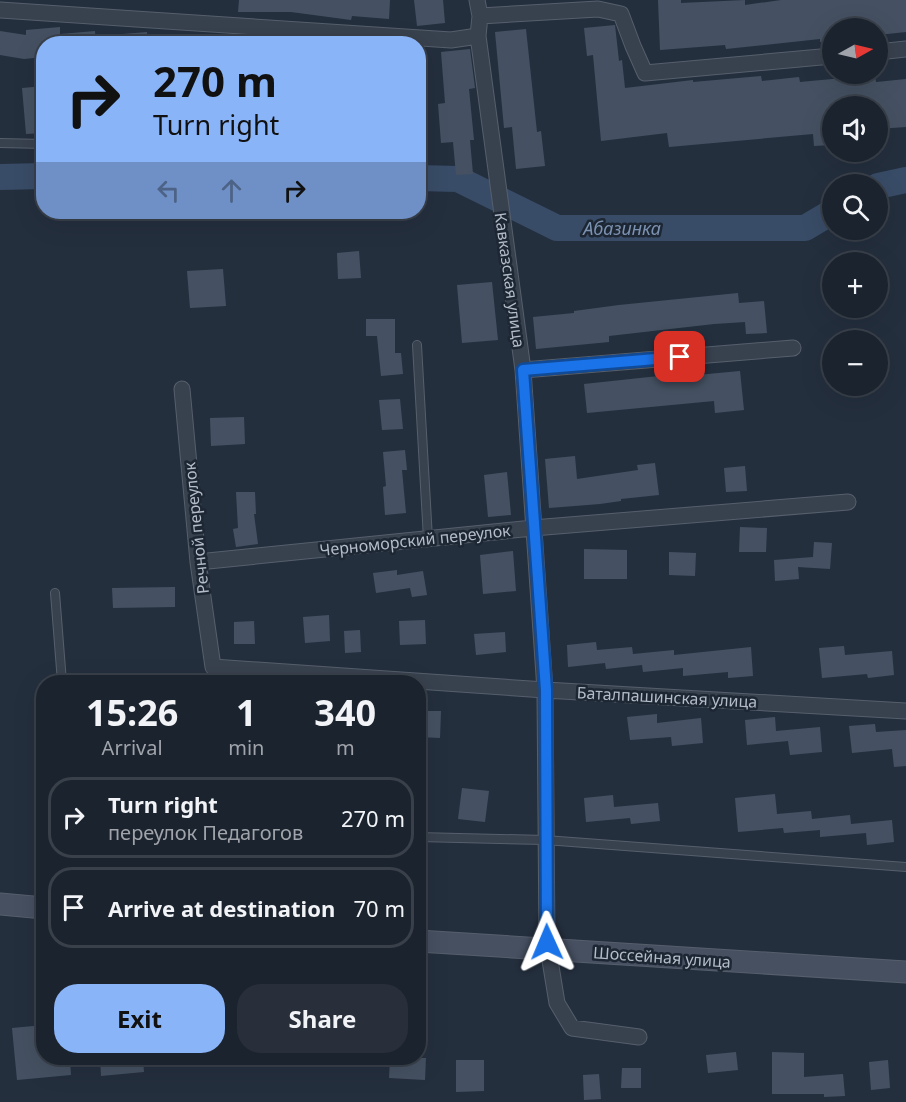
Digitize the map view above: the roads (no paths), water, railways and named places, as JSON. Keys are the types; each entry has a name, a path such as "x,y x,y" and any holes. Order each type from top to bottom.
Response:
{"main road":[{"path":"0,904 36,907"},
{"path":"0,913 36,915"},
{"name":"Шоссейная улица","path":"426,935 906,972"},
{"name":"Шоссейная улица","path":"426,941 906,963"}],"street":[{"name":"Кавказская улица","path":"477,0 480,16 478,36 523,370 546,690 545,840 548,946 557,1003 572,1028 639,1037"},
{"path":"480,16 598,9 621,14 645,73 822,57"},
{"path":"0,10 322,36"},
{"path":"426,40 451,40 478,36"},
{"path":"888,51 906,49"},
{"path":"523,370 793,348"},
{"name":"Речной переулок","path":"182,389 198,562 213,667"},
{"name":"Черноморский переулок","path":"198,562 534,528 848,502"},
{"name":"Баталпашинская улица","path":"213,667 329,675"},
{"name":"Баталпашинская улица","path":"426,682 906,711"}],"lane":[{"path":"0,143 36,144"},
{"path":"417,345 428,538"},
{"path":"55,593 61,675"},
{"path":"426,837 545,840 906,867"}],"waterway":[{"name":"Абазинка","path":"0,177 36,176"},
{"name":"Абазинка","path":"426,178 458,179 557,228 805,228 822,218"},
{"name":"Абазинка","path":"888,184 906,180"}]}
